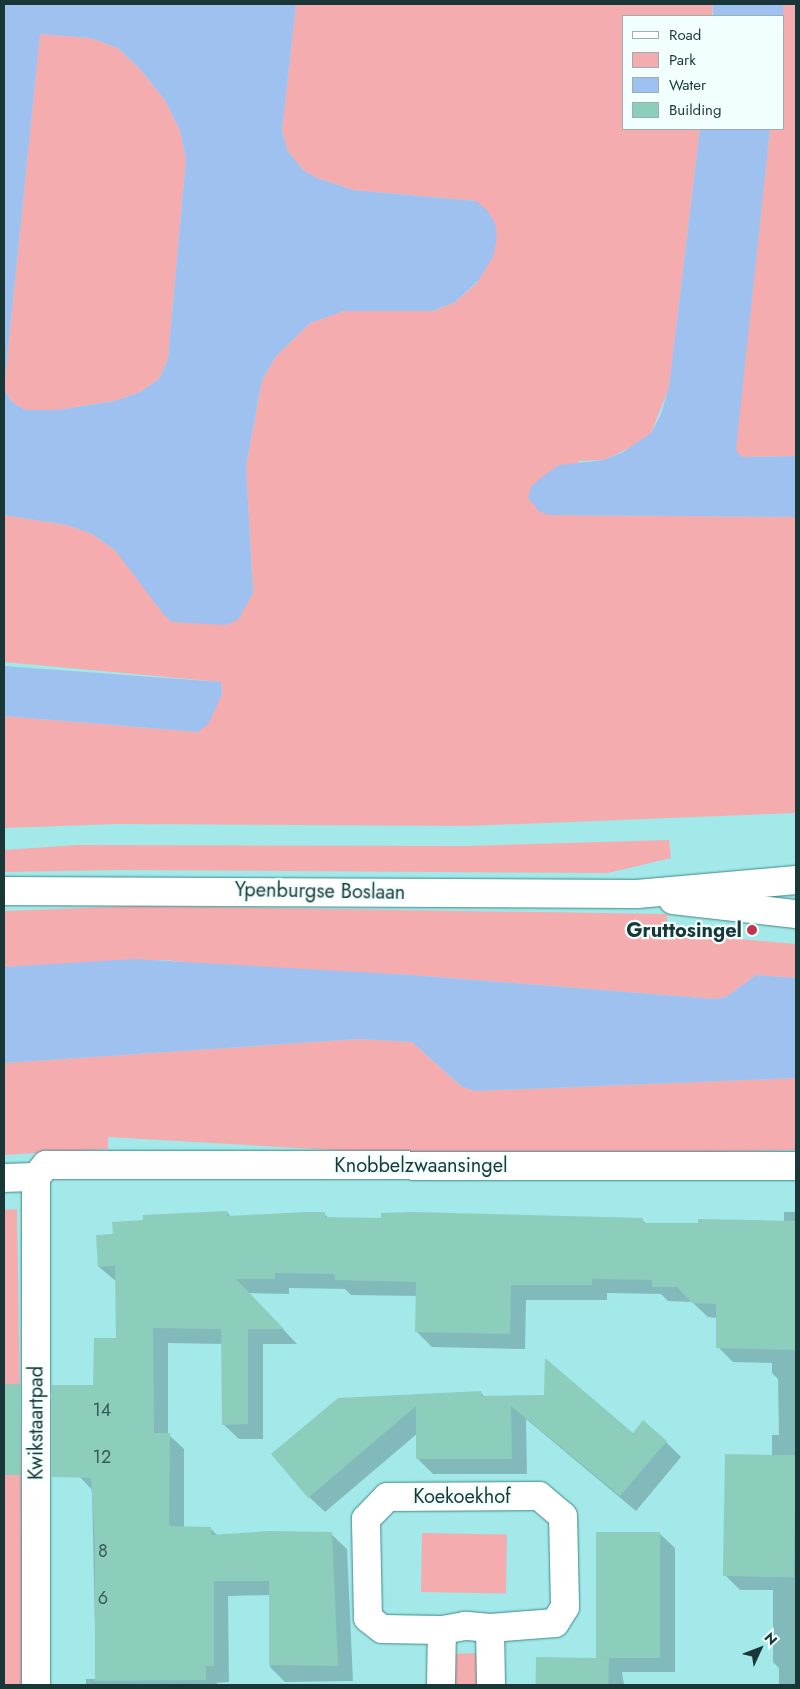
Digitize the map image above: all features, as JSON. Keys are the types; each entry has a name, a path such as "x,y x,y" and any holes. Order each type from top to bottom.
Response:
{"street":[{"name":"Ypenburgse Boslaan","path":"4,891 636,894 796,880"},
{"name":"Ypenburgse Boslaan","path":"636,894 737,910 796,914"},
{"name":"Knobbelzwaansingel","path":"4,1178 41,1171 796,1166"},
{"name":"Kwikstaartpad","path":"36,1685 41,1171"},
{"name":"Koekoekhof","path":"539,1496 563,1516 565,1606 555,1623 490,1628 465,1626 442,1630 382,1629 368,1618 366,1519 386,1497 539,1496"},
{"path":"490,1628 491,1685"},
{"path":"441,1685 442,1630"}],"green space":[{"path":"296,4 713,4 712,15 622,15 622,130 700,130 669,388 651,433 638,444 604,460 579,461 548,515 796,517 796,813 468,826 118,824 4,828 4,716 197,732 222,694 221,682 4,662 4,515 67,525 92,534 115,550 134,572 253,593 246,466 262,380 276,356 310,323 344,311 433,311 455,302 478,282 476,201 353,190 317,178 303,170 287,150 282,130"},
{"path":"783,4 796,4 796,456 742,457 736,451 736,441 770,130 785,130 785,15 783,15"},
{"path":"40,34 91,38 118,48 140,69 165,100 180,130 186,159 168,359 159,379 140,392 115,401 58,410 25,410 12,402 4,389"},
{"path":"669,840 671,858 608,873 123,870 4,872 4,850 78,845 467,846"},
{"path":"134,906 667,914 668,933 796,944 796,978 756,975 726,997 715,999 412,975 260,969 164,960 4,967 4,911"},
{"path":"359,1039 412,1042 461,1086 475,1091 796,1078 796,1150 452,1157 108,1137 108,1149 4,1155 4,1063"},
{"path":"17,1209 24,1685 4,1685 4,1210"},
{"path":"422,1533 507,1534 506,1593 421,1592"},
{"path":"478,1653 479,1685 454,1685 453,1654"}],"water":[{"path":"4,4 296,4 282,130 287,150 303,170 317,178 353,190 476,201 487,210 495,223 497,237 493,257 478,281 455,302 433,311 344,311 310,323 276,356 262,380 246,466 253,593 238,620 225,625 172,622 164,615 115,550 92,534 67,525 4,515","holes":["40,34 91,38 118,48 140,69 165,100 180,130 186,159 168,359 159,379 140,392 115,401 58,410 25,410 12,402 4,389"]},
{"path":"713,4 783,4 783,15 713,15"},
{"path":"700,130 770,130 736,450 742,457 796,456 796,517 548,515 539,511 528,498 531,487 559,465 604,460 623,452 651,433 661,414 669,387"},
{"path":"4,666 221,682 222,694 209,723 198,732 4,716"},
{"path":"134,959 412,975 715,999 726,997 756,975 796,978 796,1078 475,1091 461,1086 412,1042 359,1039 4,1063 4,967"}],"building":[{"path":"227,1211 228,1216 325,1212 325,1217 381,1218 381,1213 413,1212 643,1218 643,1223 698,1223 698,1219 796,1221 796,1350 716,1348 716,1304 692,1303 677,1287 652,1287 652,1280 592,1279 592,1285 511,1285 510,1334 415,1332 416,1282 335,1280 335,1274 275,1273 275,1279 236,1279 284,1329 248,1329 248,1424 222,1425 221,1329 153,1328 154,1433 170,1433 169,1526 211,1527 211,1535 269,1531 332,1532 338,1666 269,1665 269,1581 214,1581 214,1666 206,1666 206,1680 95,1681 95,1547 91,1478 52,1477 52,1385 93,1385 94,1338 116,1338 115,1266 98,1267 96,1235 113,1234 112,1222 143,1220 143,1215"},
{"path":"545,1358 633,1433 643,1420 667,1441 620,1496 511,1406 512,1459 416,1459 416,1406 308,1498 271,1454 338,1398 481,1391 481,1396 544,1395"},
{"path":"4,1384 20,1384 20,1475 4,1475"},
{"path":"725,1454 796,1455 794,1577 723,1576"},
{"path":"596,1532 660,1532 660,1658 596,1658"},
{"path":"536,1657 609,1658 609,1685 536,1685"}],"place":[{"name":"Gruttosingel","path":"752,930"}]}
